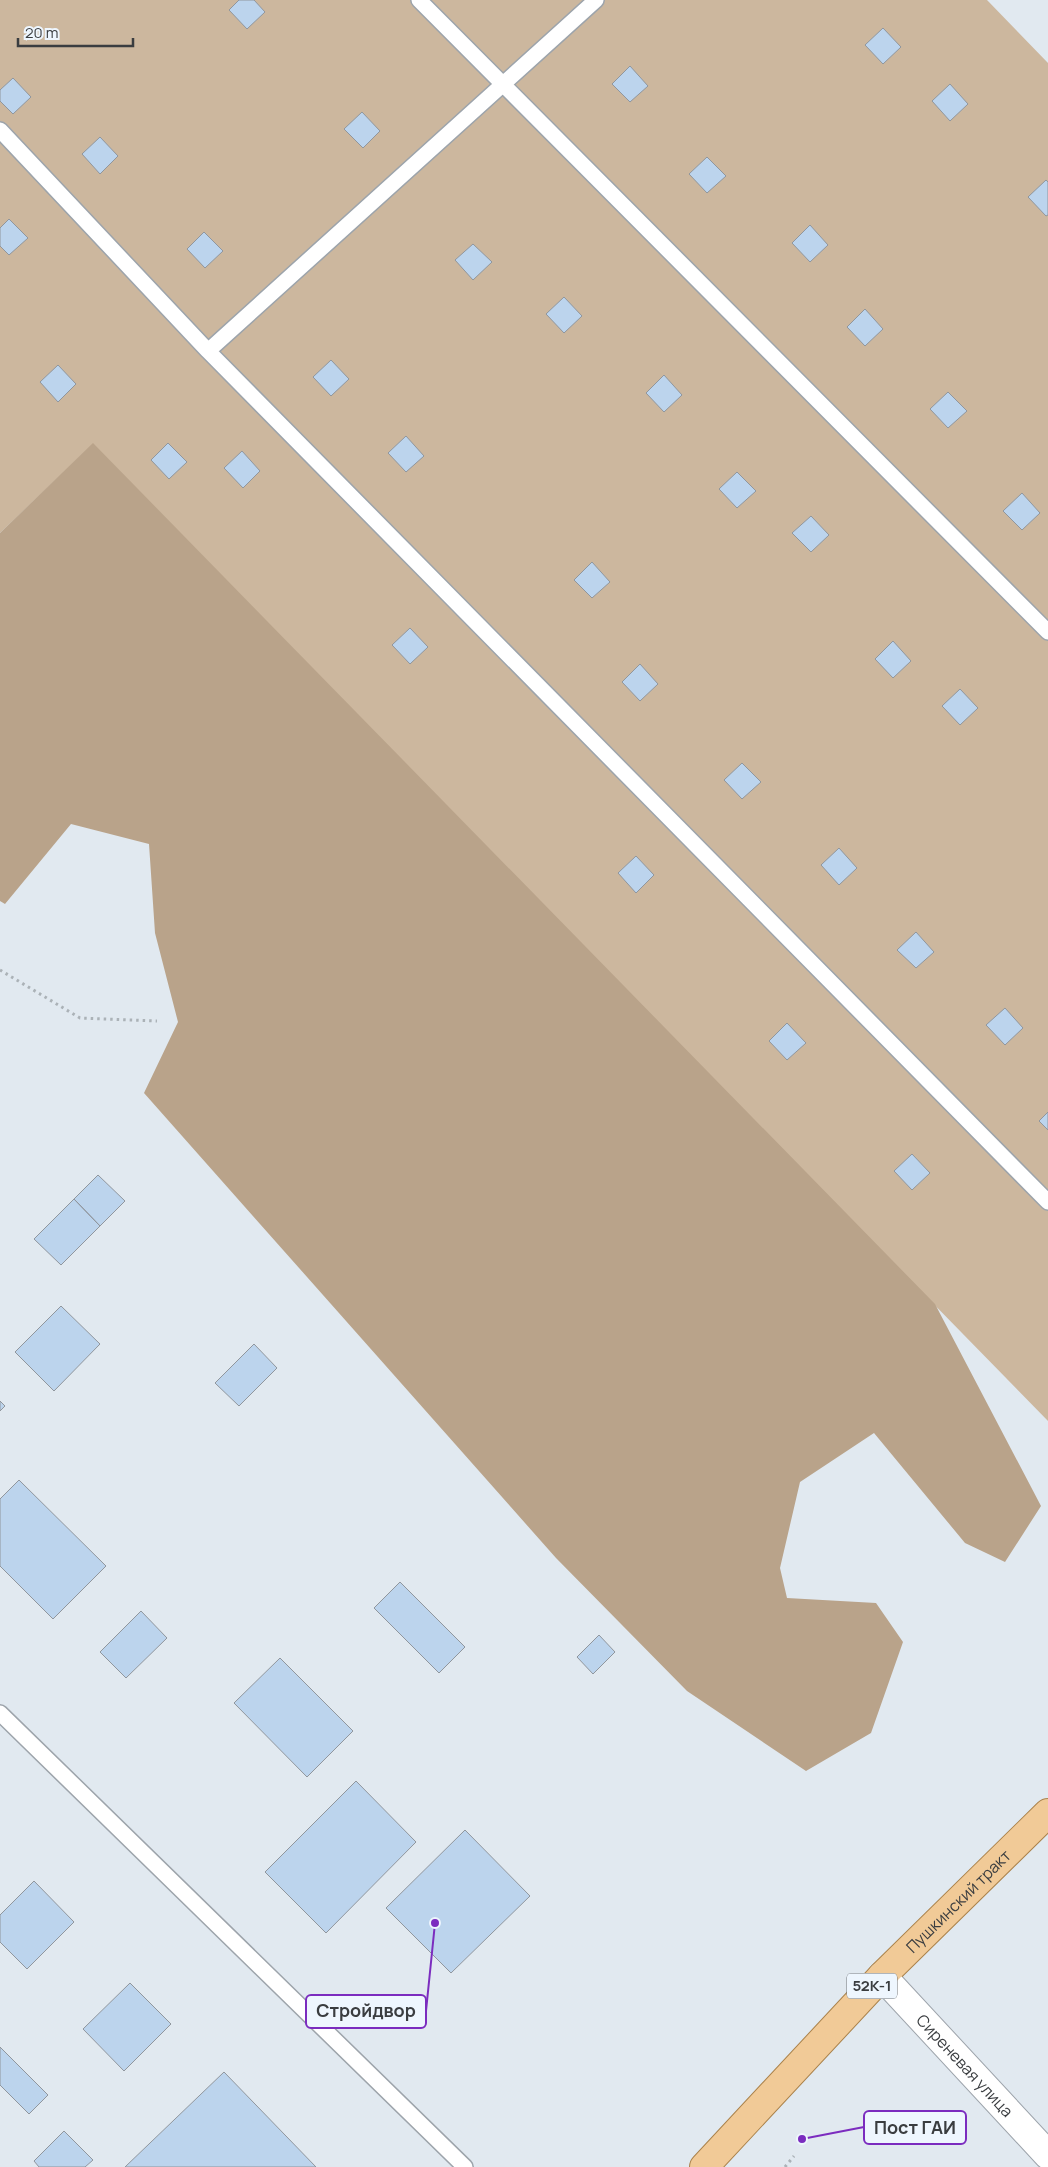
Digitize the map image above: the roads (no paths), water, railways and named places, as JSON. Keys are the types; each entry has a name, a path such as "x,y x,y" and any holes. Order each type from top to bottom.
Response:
{"main road":[{"name":"Пушкинский тракт","path":"704,2167 882,1976 1048,1813"}],"street":[{"name":"Сиреневая улица","path":"882,1976 1048,2156"}],"lane":[{"path":"419,0 1048,632"},
{"path":"208,351 596,0"},
{"path":"0,130 208,351 1048,1202"},
{"path":"0,1713 465,2167"}],"place":[{"name":"Стройдвор","path":"435,1923"},
{"name":"Пост ГАИ","path":"802,2139"}]}
